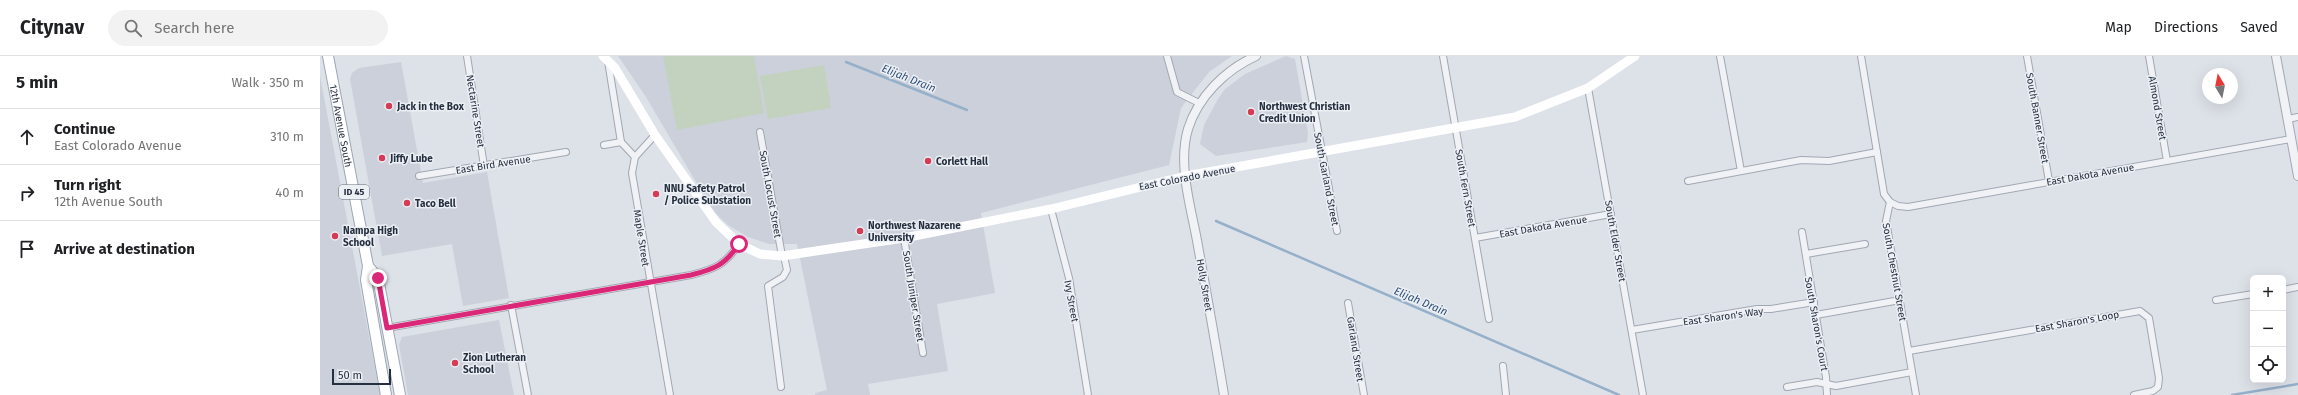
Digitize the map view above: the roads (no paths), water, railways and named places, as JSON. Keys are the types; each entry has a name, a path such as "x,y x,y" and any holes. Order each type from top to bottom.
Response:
{"main road":[{"name":"12th Avenue South","path":"328,56 368,266 366,280 386,395"},
{"name":"East Colorado Avenue","path":"783,256 904,238 1052,209 1186,176 1456,129 1515,117 1588,88 1634,56"},
{"path":"605,59 616,68 655,135 716,222 739,244 760,254 783,256"},
{"name":"12th Avenue South","path":"368,266 378,278 400,395"}],"street":[{"name":"Nectarine Street","path":"467,56 484,166"},
{"path":"1167,56 1177,92 1199,103"},
{"path":"1186,176 1184,154 1188,130 1199,103 1221,78 1256,56"},
{"name":"South Garland Street","path":"1304,56 1338,231"},
{"name":"South Fern Street","path":"1443,56 1490,319"},
{"path":"1720,56 1741,171"},
{"path":"1861,56 1884,194 1890,202"},
{"name":"South Banner Street","path":"2027,56 2049,181"},
{"name":"Almond Street","path":"2149,56 2167,161"},
{"path":"2276,56 2298,176"},
{"path":"605,59 621,142 635,157 655,135"},
{"name":"South Elder Street","path":"1588,88 1643,395"},
{"path":"2288,119 2298,117"},
{"name":"South Locust Street","path":"760,132 783,256 787,270 783,276 768,286 781,387"},
{"name":"East Dakota Avenue","path":"1890,202 1898,206 1908,207 2291,139"},
{"path":"604,145 621,142"},
{"name":"East Bird Avenue","path":"419,176 566,152"},
{"path":"1688,180 1801,160 1829,161 1877,152"},
{"name":"Maple Street","path":"635,157 632,173 649,282 670,395"},
{"name":"Holly Street","path":"1186,176 1224,395"},
{"name":"South Chestnut Street","path":"1890,202 1886,220 1916,395"},
{"name":"Ivy Street","path":"1052,209 1069,278 1088,395"},
{"name":"East Dakota Avenue","path":"1475,238 1611,214"},
{"name":"South Sharon's Court","path":"1802,232 1827,384 1827,395"},
{"name":"South Juniper Street","path":"904,238 923,353"},
{"path":"387,328 715,269 731,256 739,244"},
{"path":"1806,254 1865,244"},
{"path":"2286,289 2298,287"},
{"path":"2216,300 2250,294"},
{"path":"1816,315 1900,300"},
{"name":"East Sharon's Way","path":"1632,330 1757,309 1771,309 1814,302"},
{"name":"Garland Street","path":"1348,303 1364,395"},
{"path":"511,305 528,395"},
{"name":"East Sharon's Loop","path":"1909,351 2140,311 2149,318 2159,378 2158,387 2153,392 2134,395"},
{"path":"1504,366 1506,395"},
{"path":"1787,387 1817,382 1836,386 1912,372"}],"waterway":[{"name":"Elijah Drain","path":"846,62 967,110"},
{"name":"Elijah Drain","path":"1216,221 1619,395"},
{"name":"Elijah Drain","path":"2232,395 2298,384"}],"place":[{"name":"Jack in the Box","path":"389,106"},
{"name":"Northwest Christian Credit Union","path":"1251,112"},
{"name":"Jiffy Lube","path":"382,158"},
{"name":"Corlett Hall","path":"928,161"},
{"name":"NNU Safety Patrol / Police Substation","path":"656,194"},
{"name":"Taco Bell","path":"407,203"},
{"name":"Northwest Nazarene University","path":"860,231"},
{"name":"Nampa High School","path":"335,236"},
{"name":"Zion Lutheran School","path":"455,363"}]}
